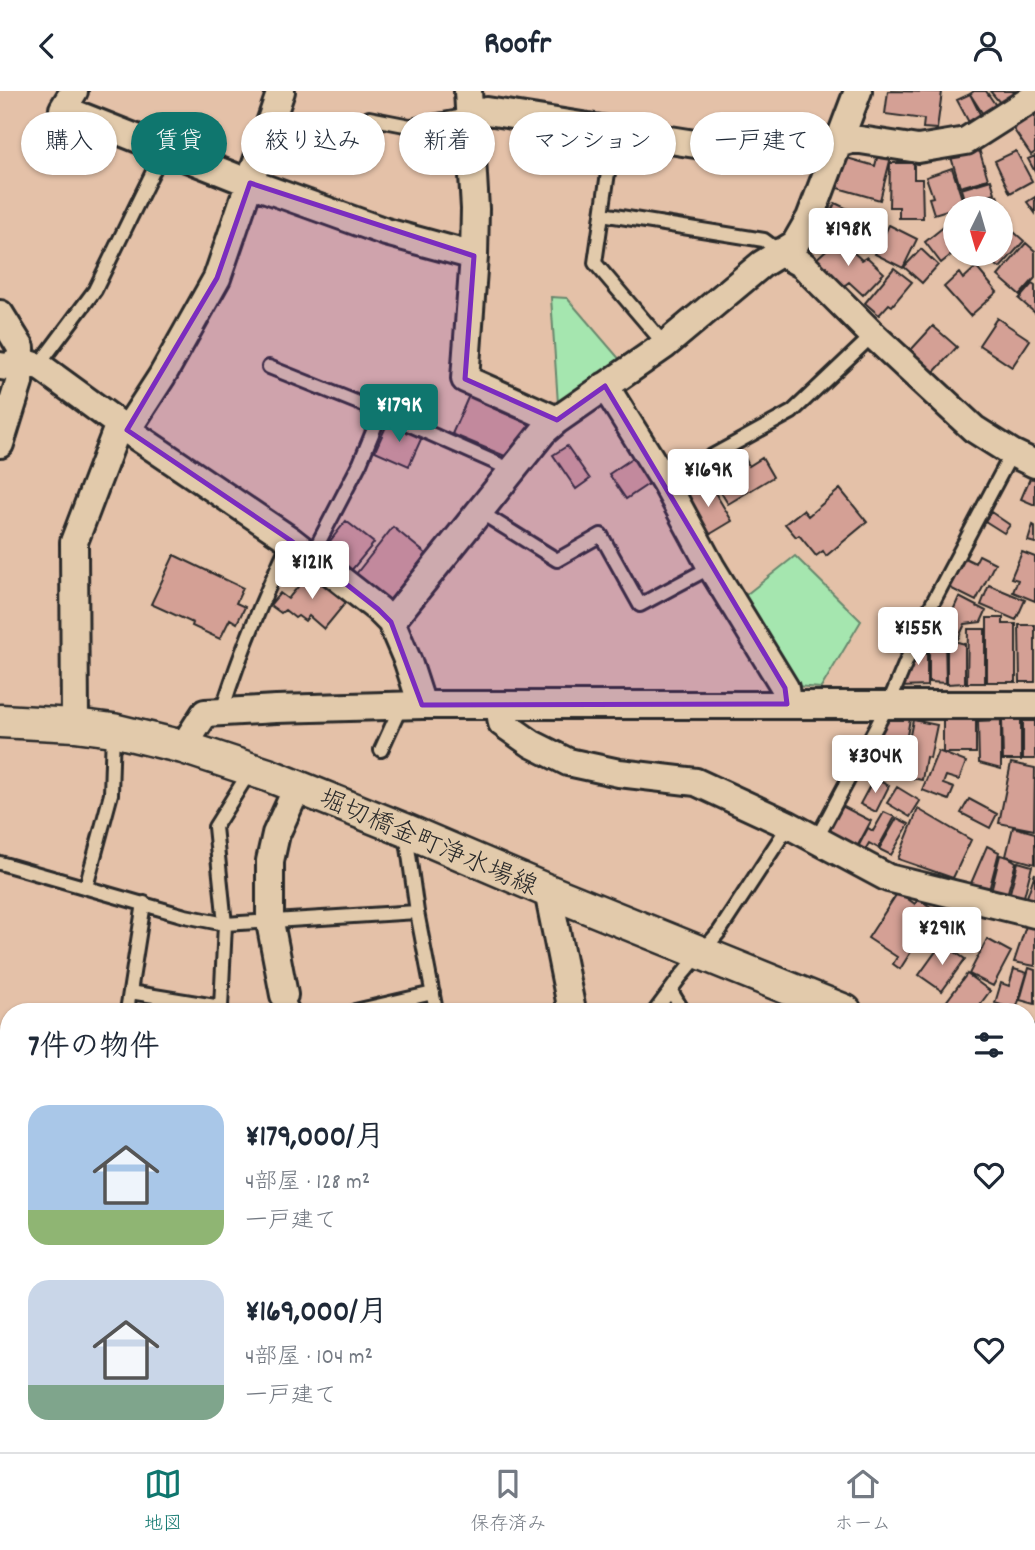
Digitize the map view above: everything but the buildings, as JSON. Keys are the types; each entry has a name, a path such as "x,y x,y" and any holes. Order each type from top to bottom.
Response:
{"street":[{"path":"74,91 63,109 131,136"},
{"path":"75,725 74,542 123,427 162,376 217,278 281,91"},
{"path":"391,622 543,432 665,345 762,264 795,244 810,218 858,91"},
{"path":"676,141 714,147 817,147 854,138 918,149 966,141 1035,97"},
{"path":"509,114 487,111 469,103 475,209 465,379 557,420"},
{"path":"227,174 386,232 474,256"},
{"path":"780,252 803,265 974,429 1023,459"},
{"path":"0,314 22,348 19,383 0,444"},
{"path":"20,364 123,427 290,540 378,609 391,622 408,662 412,705"},
{"path":"604,386 665,482 711,567 785,688 787,704"},
{"path":"183,747 205,713 222,711 412,705 1035,705"},
{"path":"499,706 502,723 532,744 568,762 619,773 696,782 789,825 888,878 1035,914"},
{"name":"堀切橋金町浄水場線","path":"0,721 113,730 183,747 251,769 825,1003"},
{"path":"288,1003 270,922 271,861 276,834 298,786"},
{"path":"548,891 570,1003"}],"lane":[{"path":"385,121 410,126 469,103"},
{"path":"20,364 94,290 151,175"},
{"path":"608,175 595,263 665,345"},
{"path":"602,214 764,240 780,252"},
{"path":"665,482 792,412 873,335"},
{"path":"268,367 381,412 512,470"},
{"path":"311,557 360,463 381,412"},
{"path":"816,839 888,705 923,621 1023,459"},
{"path":"480,512 557,560 601,535 640,605 711,567"},
{"path":"222,711 252,624 290,540"},
{"path":"381,750 412,705"},
{"path":"86,887 111,794 113,730"},
{"path":"222,1003 225,923 215,827 251,769"},
{"path":"661,1003 719,932 789,825"},
{"path":"405,830 435,1003"},
{"path":"0,863 185,916 225,923 417,912"},
{"path":"128,1003 144,903"},
{"path":"671,991 678,1003"},
{"path":"130,992 190,1003"},
{"path":"390,1003 433,993"}],"highlighted area":[{"path":"250,183 474,256 465,379 557,420 605,386 785,688 787,704 422,705 391,622 290,540 127,430 217,278"}],"green space":[{"path":"551,297 567,298 622,362 558,404"},
{"path":"795,556 861,621 821,688 795,686 742,598"}]}
